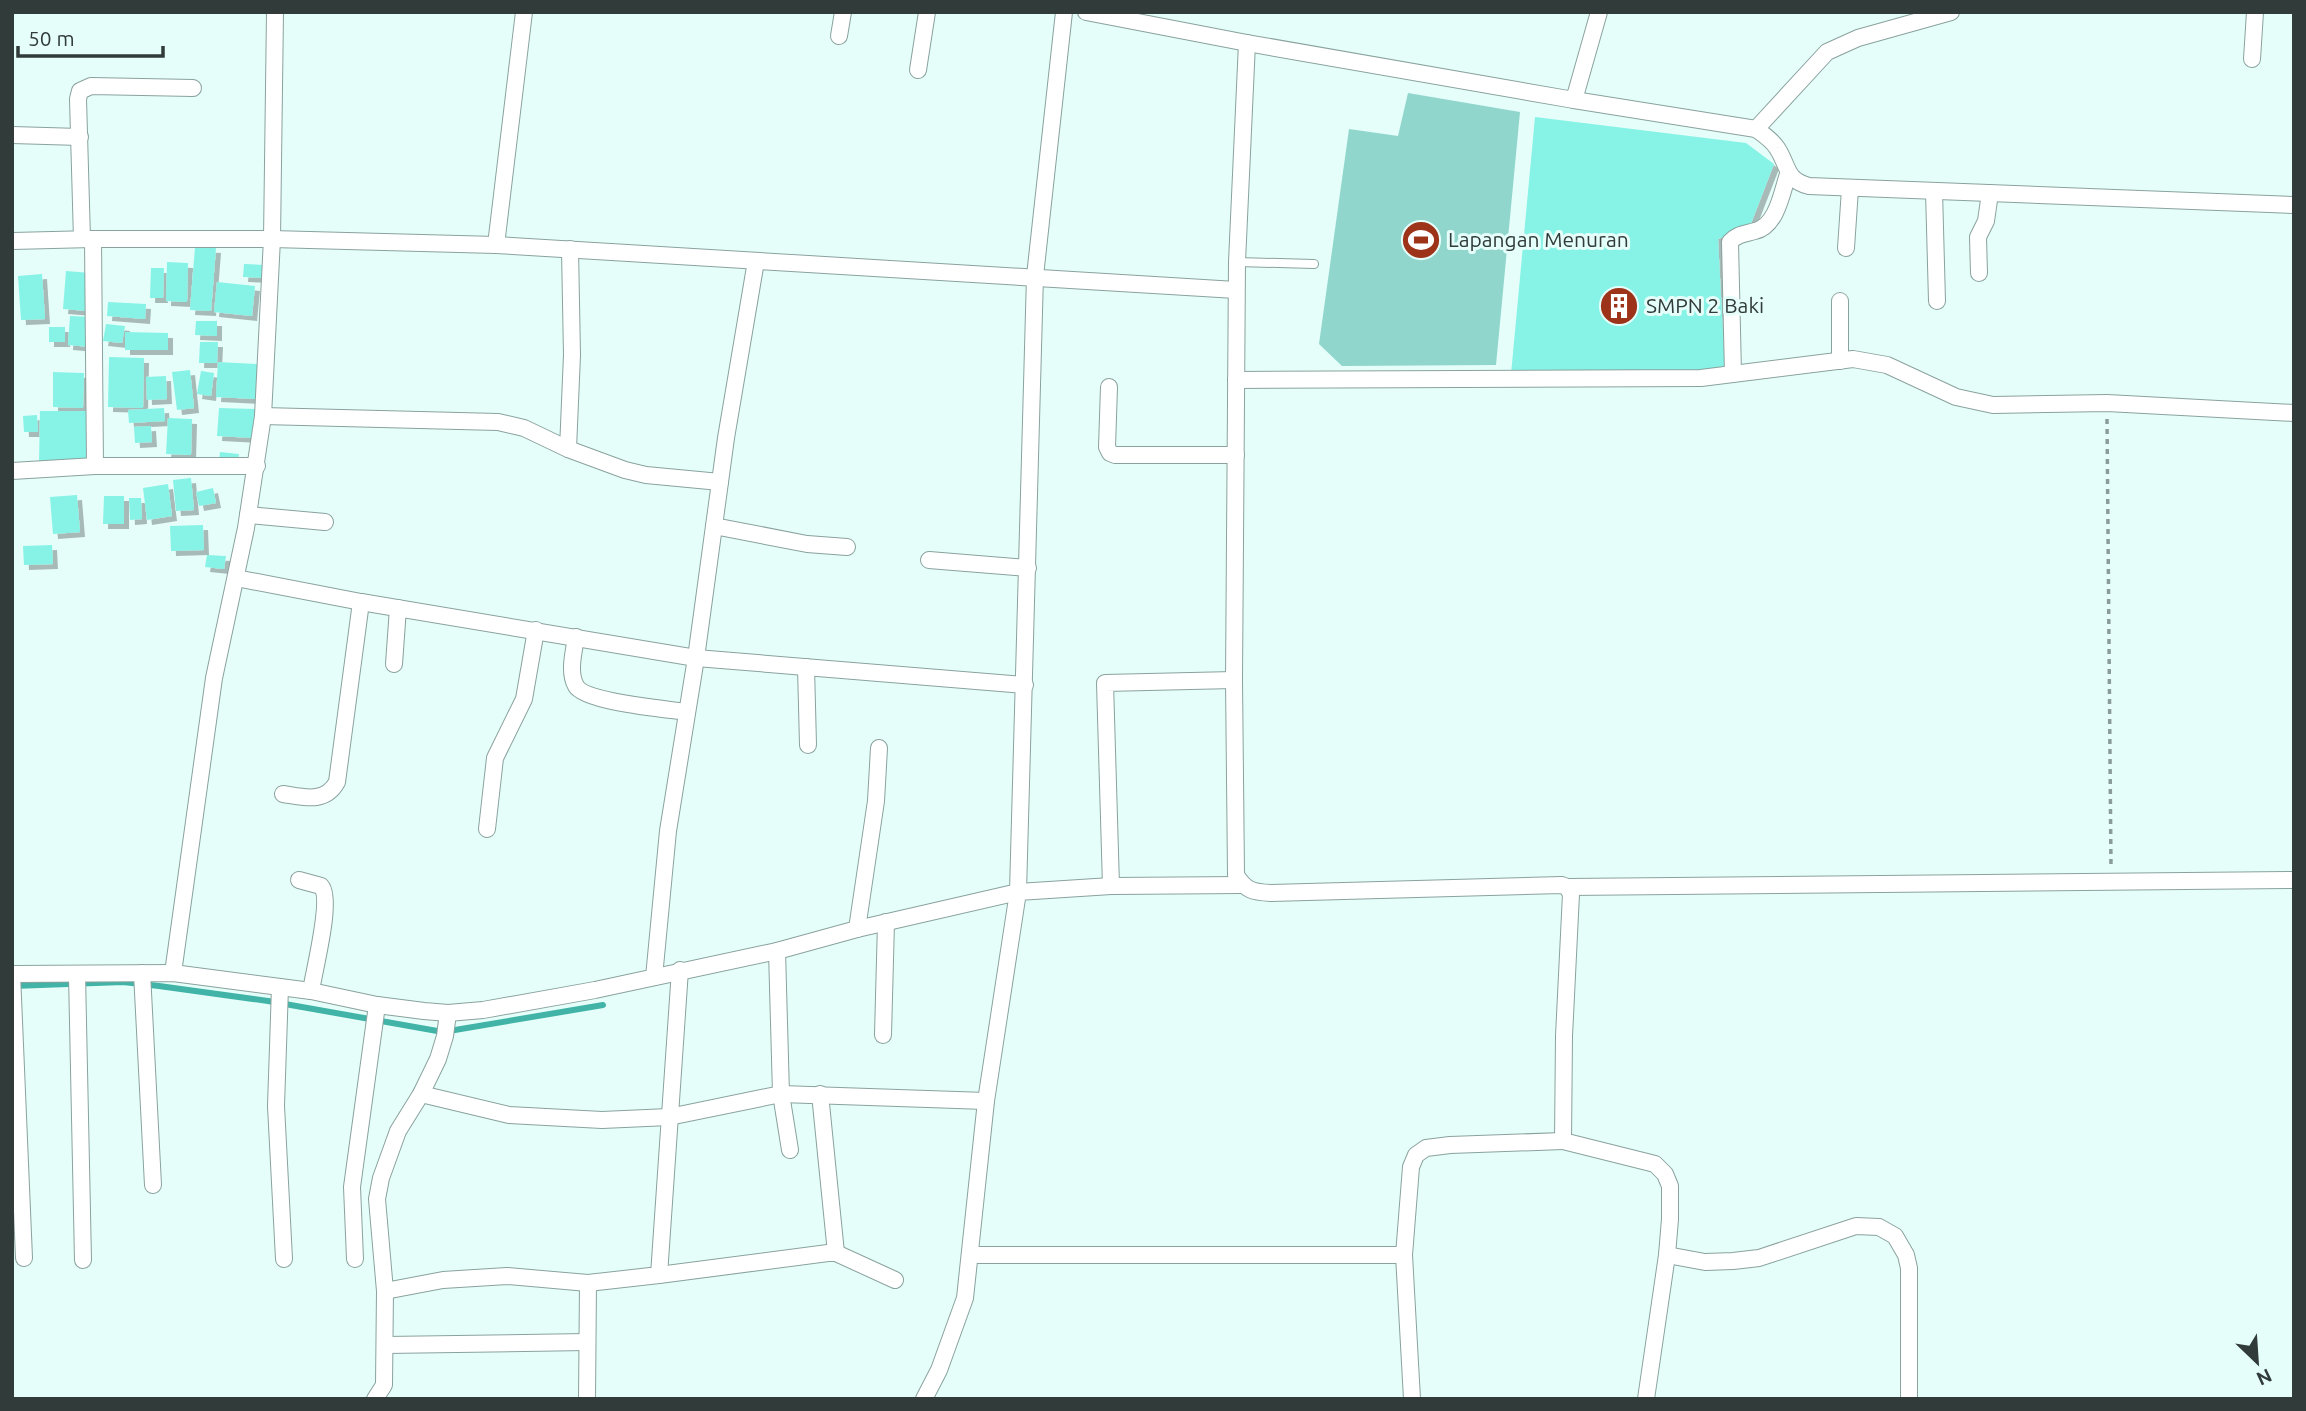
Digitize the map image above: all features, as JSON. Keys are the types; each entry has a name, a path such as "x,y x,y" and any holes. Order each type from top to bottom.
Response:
{"street":[{"path":"173,973 214,678 248,515 263,416 272,240 275,12"},
{"path":"496,245 524,12"},
{"path":"839,36 843,12"},
{"path":"918,70 927,12"},
{"path":"924,1399 939,1370 965,1298 986,1101 1018,892 1035,276 1064,12"},
{"path":"1086,12 1247,43 1756,129 1776,146 1788,174 1799,184 1809,186 2294,205"},
{"path":"1574,100 1599,12"},
{"path":"1756,129 1828,52 1858,38 1951,12"},
{"path":"2252,59 2255,12"},
{"path":"1242,885 1236,875 1234,680 1236,290 1247,43"},
{"path":"94,467 88,239 78,99 80,91 85,87 193,88"},
{"path":"12,135 80,136"},
{"path":"1733,374 1730,242 1738,235 1755,231 1768,223 1775,212 1788,174"},
{"path":"1846,248 1850,188"},
{"path":"1934,191 1937,301"},
{"path":"1979,273 1978,237 1986,221 1990,193"},
{"path":"12,241 272,240 496,245 1236,290"},
{"path":"568,449 572,355 570,249"},
{"path":"654,977 668,831 756,261"},
{"path":"1840,301 1840,361"},
{"path":"1237,380 1678,378 1865,360 1887,365 1956,397 1993,405 2107,403 2294,413"},
{"path":"1109,387 1107,447 1110,453 1236,455"},
{"path":"263,416 498,422 524,428 568,449 646,475 720,482"},
{"path":"12,471 94,467 257,466"},
{"path":"248,515 325,522"},
{"path":"714,526 807,544 847,547"},
{"path":"929,560 1028,568"},
{"path":"236,579 696,658 1025,685"},
{"path":"283,794 321,798 330,792 337,782 361,602"},
{"path":"394,664 398,608"},
{"path":"487,830 495,758 524,699 536,631"},
{"path":"576,637 573,678 581,692 638,706 687,712"},
{"path":"806,667 808,745"},
{"path":"1111,886 1105,683 1234,680"},
{"path":"857,929 876,802 879,748"},
{"path":"299,880 321,886 326,892 326,909 311,991"},
{"path":"24,1258 12,974 173,973 311,991 377,1005 447,1026 483,1010 534,1002 777,951 857,929 1018,892 1111,886 1242,885 1255,892 1271,893 1562,885 2294,880"},
{"path":"1563,1141 1564,1036 1571,894 1567,887"},
{"path":"883,1035 886,922"},
{"path":"777,951 781,1094 790,1150"},
{"path":"659,1275 680,970"},
{"path":"142,973 153,1185"},
{"path":"77,974 83,1260"},
{"path":"280,987 276,1106 284,1259"},
{"path":"355,1259 352,1188 377,1005"},
{"path":"374,1399 384,1385 386,1345 385,1291 377,1199 381,1178 398,1131 421,1094 447,1026"},
{"path":"421,1094 509,1115 602,1120 669,1117 781,1094 986,1101"},
{"path":"820,1094 836,1253"},
{"path":"1412,1399 1404,1255 1411,1167 1416,1155 1426,1148 1450,1145 1563,1141 1655,1164 1665,1174 1670,1186 1667,1255 1646,1399"},
{"path":"1667,1255 1705,1262 1759,1258 1856,1226 1879,1227 1895,1236 1906,1255 1909,1268 1909,1398 1927,1399"},
{"path":"385,1291 443,1280 506,1276 588,1283 836,1253 895,1280"},
{"path":"970,1255 1404,1255"},
{"path":"587,1399 588,1283"},
{"path":"386,1345 587,1342"}],"lane":[{"path":"1237,262 1314,264"}],"path":[{"path":"2107,403 2111,882"}],"green space":[{"name":"Lapangan Menuran","path":"1408,93 1520,112 1496,365 1342,366 1319,344 1349,129 1398,136"}],"building":[{"name":"SMPN 2 Baki","path":"1535,117 1746,143 1774,164 1750,226 1718,239 1725,374 1511,374"},
{"path":"195,247 216,248 211,311 190,310"},
{"path":"167,262 188,263 187,302 166,301"},
{"path":"244,264 266,265 266,278 243,277"},
{"path":"151,268 164,268 163,298 150,298"},
{"path":"66,271 91,273 88,311 63,309"},
{"path":"42,274 45,319 21,320 18,276"},
{"path":"217,282 255,286 252,316 214,312"},
{"path":"108,302 146,304 145,319 107,316"},
{"path":"70,316 93,317 91,347 68,345"},
{"path":"196,321 217,321 217,336 195,335"},
{"path":"106,324 125,326 122,343 103,341"},
{"path":"49,327 65,327 65,342 49,342"},
{"path":"125,332 168,333 168,350 125,350"},
{"path":"200,342 218,342 217,363 199,363"},
{"path":"109,357 144,358 143,408 108,407"},
{"path":"218,362 258,364 256,399 216,397"},
{"path":"190,370 194,408 177,410 172,372"},
{"path":"201,371 214,373 211,396 197,394"},
{"path":"53,372 84,373 83,408 53,407"},
{"path":"166,376 167,399 147,400 146,377"},
{"path":"164,408 165,421 129,423 128,410"},
{"path":"219,408 256,409 254,438 217,436"},
{"path":"40,411 89,411 89,465 39,464"},
{"path":"37,415 38,432 24,432 23,416"},
{"path":"168,418 192,419 191,455 166,454"},
{"path":"151,426 152,442 135,443 134,427"},
{"path":"220,452 239,454 238,464 219,461"},
{"path":"191,478 194,510 176,511 173,480"},
{"path":"168,484 172,516 147,520 143,488"},
{"path":"213,488 216,503 199,506 196,492"},
{"path":"77,495 80,532 53,534 50,497"},
{"path":"104,496 124,496 124,524 103,524"},
{"path":"129,498 141,498 142,519 130,520"},
{"path":"203,525 204,550 171,551 170,526"},
{"path":"52,545 53,564 24,565 23,546"},
{"path":"207,555 226,556 224,569 205,567"}],"waterway":[{"path":"13,986 123,982 268,1001 443,1032 603,1005"}],"place":[{"name":"Lapangan Menuran","path":"1421,240"},
{"name":"SMPN 2 Baki","path":"1619,306"}]}
